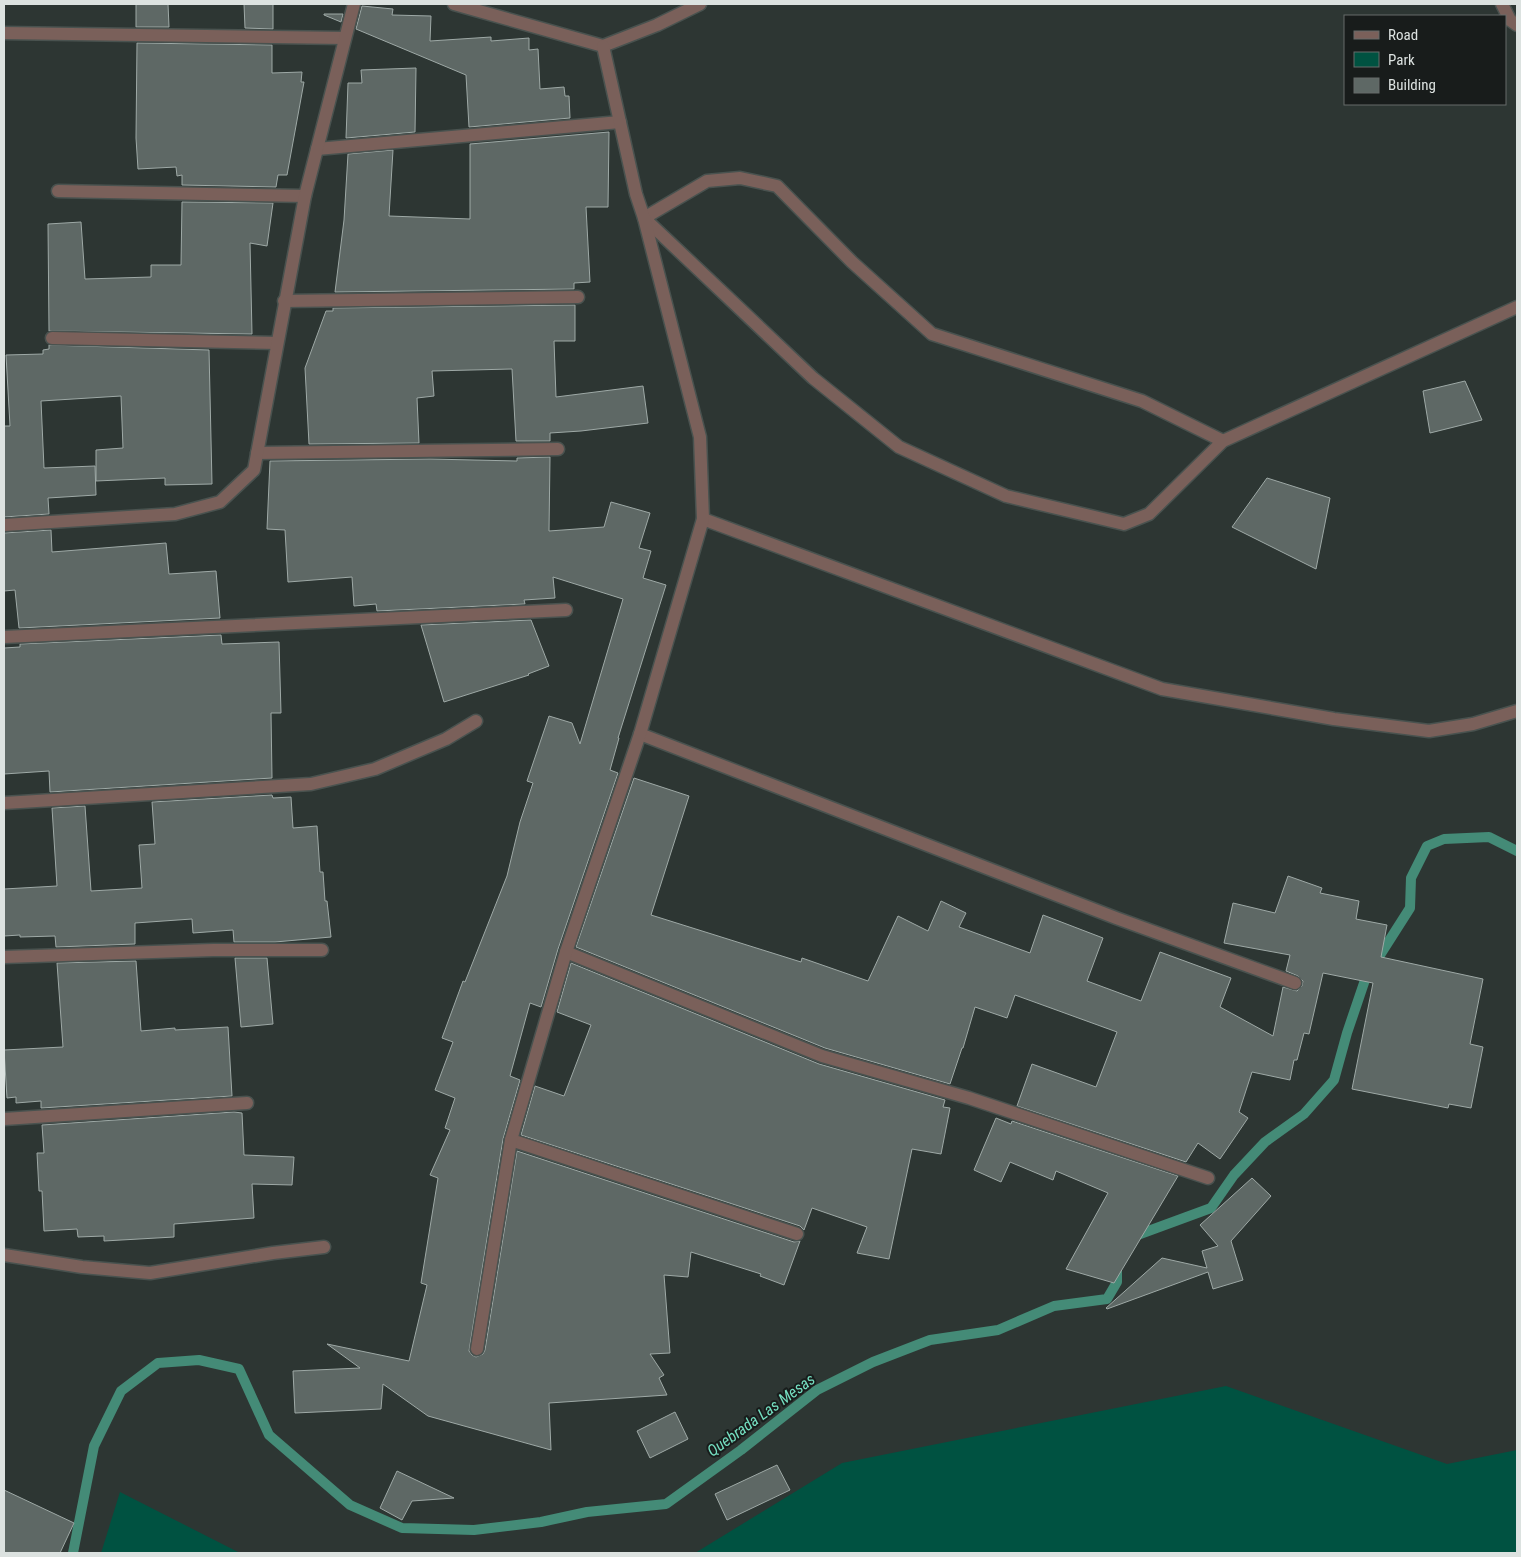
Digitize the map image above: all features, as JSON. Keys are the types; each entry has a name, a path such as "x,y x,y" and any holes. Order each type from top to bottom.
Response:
{"street":[{"path":"4,525 175,514 220,502 254,470 276,343 305,196 354,4"},
{"path":"454,4 603,46 657,25 700,4"},
{"path":"1502,4 1510,20 1517,26"},
{"path":"4,33 345,38"},
{"path":"476,1349 511,1140 566,952 640,734 703,520 700,437 644,218 636,194 603,46"},
{"path":"317,149 620,122"},
{"path":"644,218 707,180 740,178 777,186 852,262 932,334 1142,401 1223,441"},
{"path":"58,190 305,196"},
{"path":"644,218 813,378 899,447 1006,496 1124,524 1149,514 1223,441 1517,307"},
{"path":"284,301 578,297"},
{"path":"52,338 276,343"},
{"path":"256,454 558,449"},
{"path":"703,520 1162,688 1334,719 1429,731 1473,724 1517,710"},
{"path":"4,637 566,610"},
{"path":"4,803 311,784 375,769 446,739 476,721"},
{"path":"640,734 1107,915 1295,983"},
{"path":"4,957 213,950 322,950"},
{"path":"566,952 822,1056 969,1098 1208,1178"},
{"path":"4,1119 247,1103"},
{"path":"511,1140 797,1234"},
{"path":"4,1255 82,1267 150,1273 273,1253 324,1247"}],"green space":[{"path":"1226,1386 1447,1464 1517,1450 1517,1553 695,1553 842,1463"},
{"path":"120,1492 240,1553 101,1553"}],"building":[{"path":"136,4 168,4 169,27 136,27"},
{"path":"244,4 273,4 273,29 245,28"},
{"path":"362,6 393,9 392,15 431,16 430,41 491,37 491,41 529,38 529,50 538,49 540,89 564,87 565,96 569,96 570,118 469,127 466,75 356,29"},
{"path":"324,14 343,14 341,22"},
{"path":"137,43 272,45 272,73 302,72 301,82 304,82 287,175 278,175 276,187 182,185 182,175 177,176 176,167 138,169 136,138"},
{"path":"416,68 415,132 346,138 348,83 362,83 361,70"},
{"path":"609,132 608,207 586,207 590,282 574,283 574,289 335,292 344,220 348,154 393,150 389,216 470,219 470,144"},
{"path":"182,202 273,203 267,246 250,243 252,334 49,331 48,224 81,222 85,279 151,277 151,265 181,265"},
{"path":"575,305 575,341 554,341 556,397 643,386 648,423 550,433 550,441 516,441 512,369 432,371 434,396 417,398 419,443 309,444 305,368 326,311 333,311 333,308"},
{"path":"49,345 209,350 212,484 165,485 165,478 96,481 96,450 123,448 121,396 41,401 44,468 95,466 96,495 48,498 49,514 4,517 4,426 10,426 6,355 43,354 43,350 49,349"},
{"path":"1465,381 1482,420 1430,433 1423,391"},
{"path":"550,457 549,531 604,527 611,502 650,513 639,548 651,551 643,578 666,585 618,738 610,770 618,773 558,949 541,1007 530,1003 510,1076 520,1080 503,1139 469,1351 476,1357 483,1354 485,1350 517,1151 794,1242 800,1241 784,1285 760,1276 761,1274 691,1252 688,1277 664,1275 670,1353 650,1354 664,1375 659,1378 667,1395 549,1403 551,1450 428,1416 383,1384 381,1409 295,1413 293,1371 360,1368 327,1344 409,1361 427,1285 421,1283 438,1178 430,1175 450,1130 445,1128 455,1098 435,1090 453,1042 442,1038 463,981 465,982 507,876 520,822 533,783 527,781 549,716 572,723 580,744 623,599 553,577 555,598 524,600 525,604 377,611 376,604 354,606 352,577 288,582 285,530 267,529 270,461 430,459 517,461 517,458"},
{"path":"1267,478 1330,498 1316,569 1232,527"},
{"path":"51,530 52,552 166,543 169,574 216,571 220,618 19,628 15,590 4,591 4,533"},
{"path":"531,620 549,666 529,675 444,702 421,625"},
{"path":"221,635 222,644 279,642 281,713 271,713 272,778 50,792 49,771 4,774 4,648 20,647 20,644"},
{"path":"634,778 689,796 651,915 801,962 802,958 868,981 898,916 928,931 941,901 966,913 959,927 1030,953 1043,915 1103,938 1087,981 1141,1001 1160,952 1231,978 1220,1007 1273,1036 1283,987 1297,991 1302,986 1303,981 1298,976 1286,971 1290,955 1224,943 1233,903 1275,913 1288,876 1322,888 1320,893 1359,901 1356,919 1387,925 1381,957 1483,979 1470,1044 1483,1047 1471,1108 1449,1104 1448,1108 1352,1089 1373,983 1323,973 1309,1034 1304,1033 1297,1060 1294,1060 1290,1080 1252,1072 1239,1112 1248,1118 1220,1159 1198,1143 1186,1162 1017,1106 1032,1064 1096,1087 1117,1032 1015,995 1007,1018 975,1007 950,1084 825,1048 576,947"},
{"path":"272,795 273,798 291,797 293,828 317,826 320,872 323,872 325,901 327,901 331,937 275,942 234,942 233,930 193,933 192,919 135,923 135,944 56,947 55,936 4,936 4,889 57,886 52,808 85,806 91,891 142,888 139,845 155,844 152,802"},
{"path":"235,958 267,958 273,1024 241,1027"},
{"path":"136,961 141,1031 228,1027 232,1096 41,1108 41,1101 16,1103 16,1097 7,1098 4,1050 63,1047 57,963"},
{"path":"571,963 819,1064 945,1100 943,1107 950,1108 941,1154 912,1149 889,1259 857,1253 867,1227 812,1208 804,1230 800,1226 521,1135 535,1086 564,1096 591,1025 557,1012"},
{"path":"242,1113 244,1155 294,1157 292,1185 252,1184 254,1218 174,1224 174,1237 104,1241 104,1236 78,1237 77,1229 44,1231 42,1191 39,1191 37,1153 44,1153 42,1125"},
{"path":"996,1118 1011,1124 1012,1121 1178,1176 1114,1283 1066,1269 1108,1193 1056,1171 1053,1180 1010,1162 1001,1182 974,1170"},
{"path":"1252,1178 1271,1196 1231,1241 1243,1280 1213,1289 1208,1272 1106,1308 1162,1258 1207,1268 1202,1251 1218,1246 1200,1225"},
{"path":"675,1412 688,1439 650,1458 637,1431"},
{"path":"777,1465 790,1490 727,1520 715,1494"},
{"path":"397,1471 454,1498 412,1501 402,1520 380,1508"},
{"path":"4,1490 74,1523 60,1553 4,1553"}],"waterway":[{"name":"Quebrada Las Mesas","path":"1132,1237 1211,1208 1234,1175 1265,1142 1304,1114 1334,1080 1347,1033 1366,977 1410,908 1411,878 1427,846 1444,839 1489,837 1517,851"},
{"name":"Quebrada Las Mesas","path":"73,1553 94,1446 121,1391 158,1363 199,1360 239,1369 269,1435 350,1505 402,1528 474,1530 541,1522 587,1512 666,1504 741,1450 817,1390 873,1362 930,1340 998,1330 1054,1306 1107,1299 1117,1282 1117,1266"}]}
